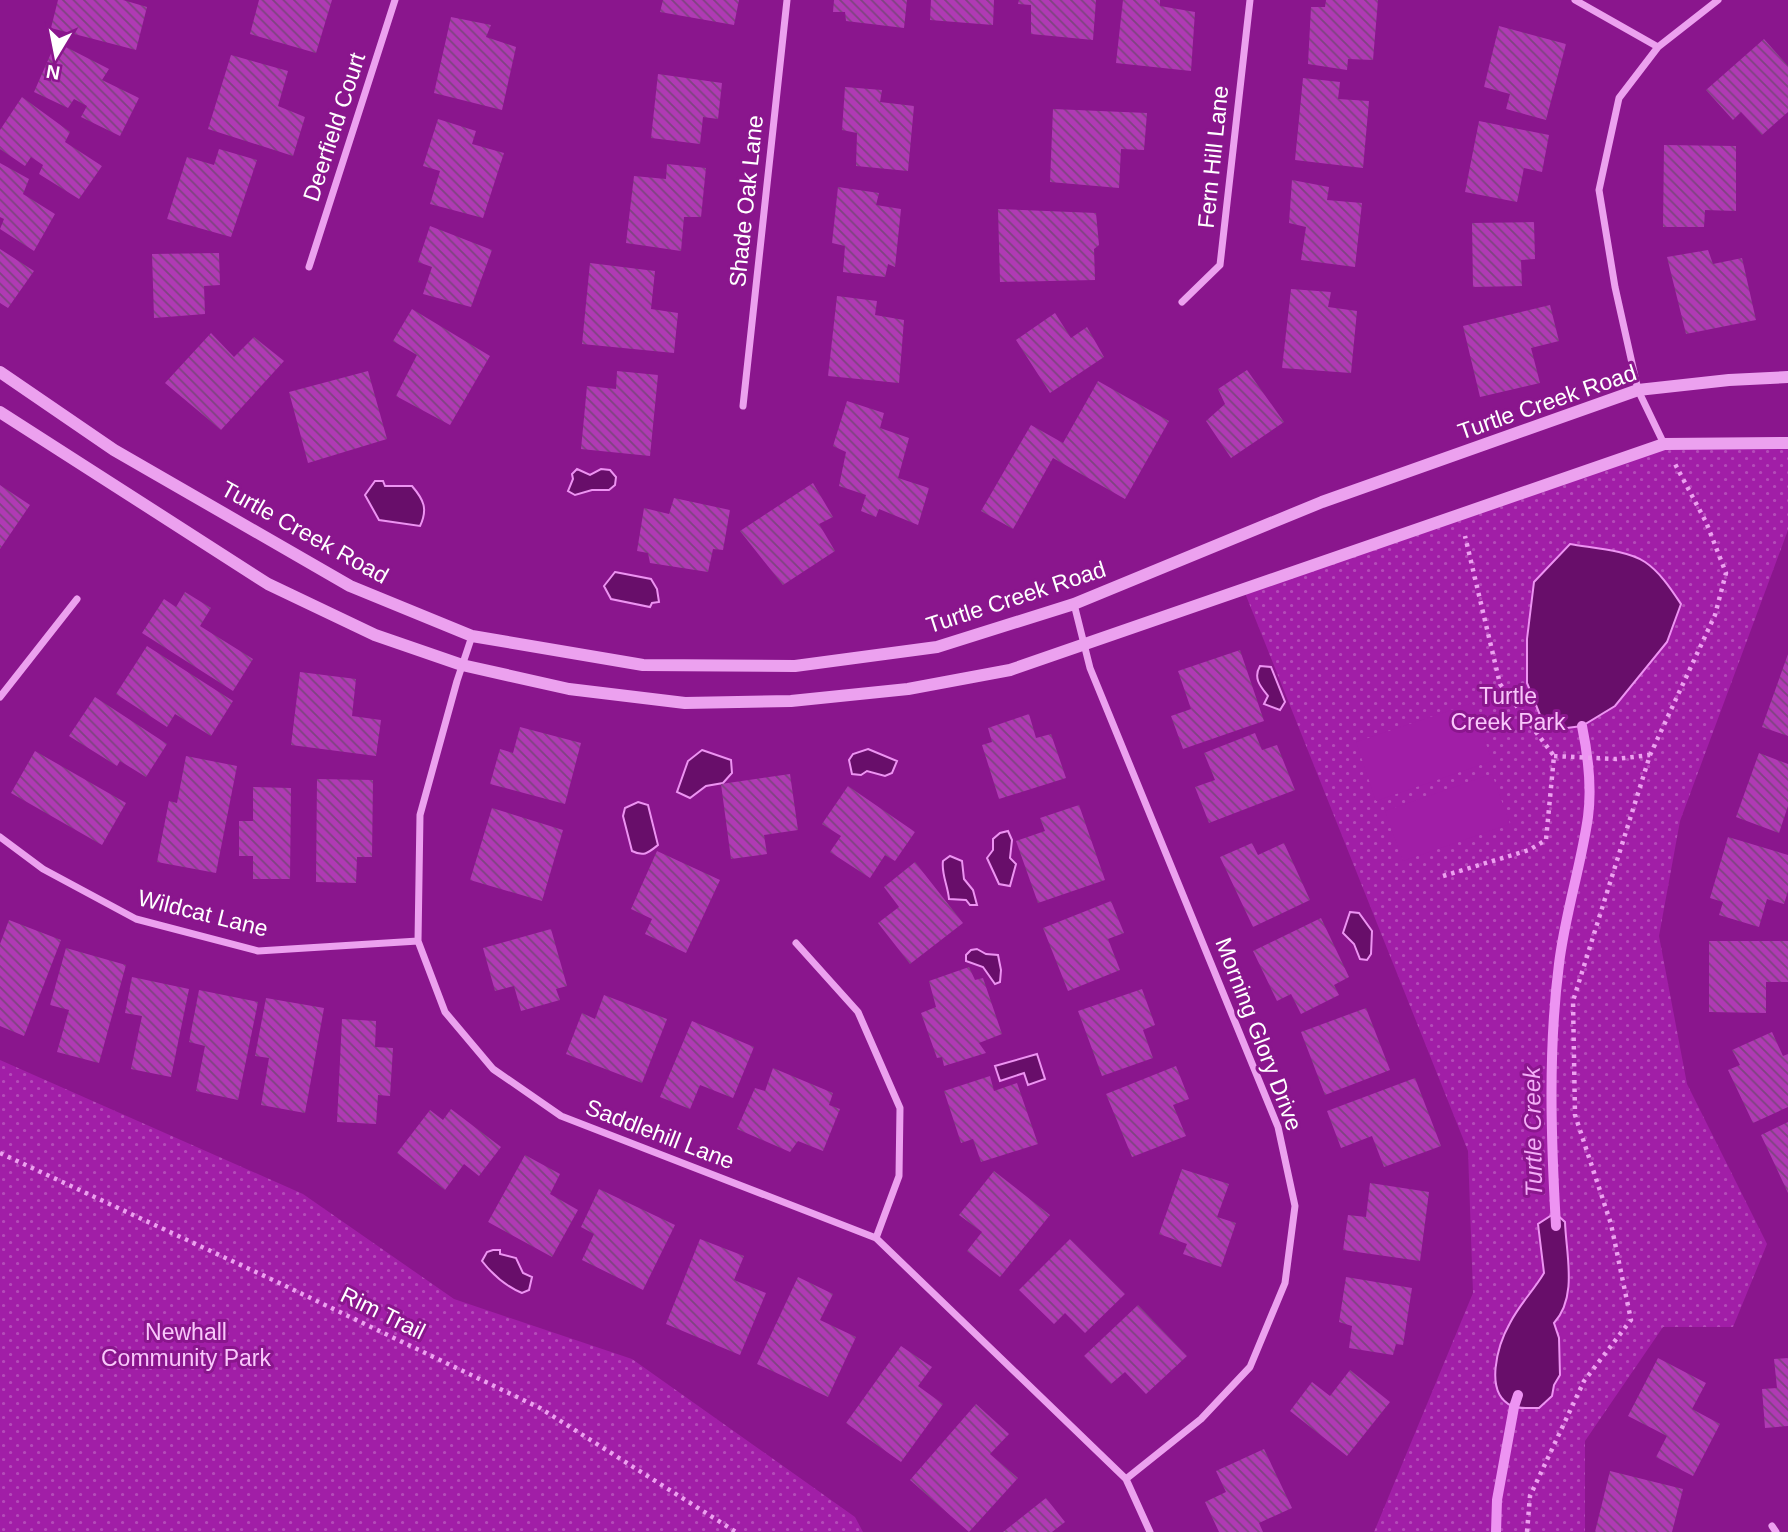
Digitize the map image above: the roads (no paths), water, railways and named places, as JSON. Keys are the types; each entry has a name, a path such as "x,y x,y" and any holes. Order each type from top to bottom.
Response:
{"street":[{"name":"Deerfield Court","path":"309,267 395,0"},
{"name":"Shade Oak Lane","path":"743,406 787,0"},
{"name":"Fern Hill Lane","path":"1182,302 1220,265 1250,0"},
{"path":"1575,0 1658,47"},
{"path":"1664,443 1638,390 1615,287 1599,190 1619,98 1658,47 1718,0"},
{"name":"Turtle Creek Road","path":"0,372 114,450 350,586 472,636 643,665 795,666 937,647 1074,604 1322,502 1638,390 1788,377"},
{"path":"0,412 268,584 375,635 462,665 569,689 685,703 791,701 908,689 1010,670 1664,443 1788,443"},
{"path":"0,697 77,599"},
{"name":"Morning Glory Drive","path":"1074,604 1090,668 1278,1127 1295,1206 1285,1283 1250,1367 1201,1419 1126,1479"},
{"name":"Saddlehill Lane","path":"472,636 421,815 418,941 445,1012 493,1069 561,1116 876,1238 1126,1479 1150,1532"},
{"name":"Wildcat Lane","path":"0,837 43,869 136,919 258,951 418,941"},
{"path":"796,943 858,1012 900,1108 900,1176 876,1238"}],"waterway":[{"name":"Turtle Creek","path":"1556,1226 1552,1128 1553,1029 1562,945 1589,806 1589,771 1582,726"},
{"name":"Turtle Creek","path":"1496,1532 1497,1500 1518,1395"}],"park label":[{"name":"Turtle Creek Park","path":"1508,709"},
{"name":"Newhall Community Park","path":"186,1345"}]}
